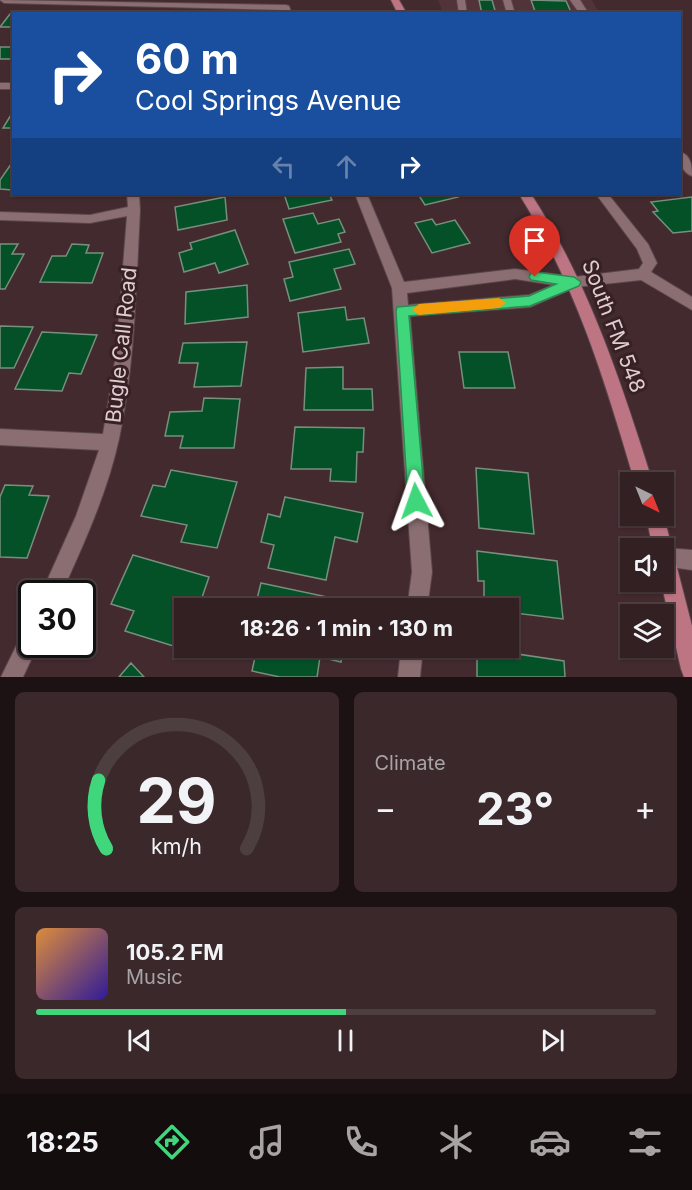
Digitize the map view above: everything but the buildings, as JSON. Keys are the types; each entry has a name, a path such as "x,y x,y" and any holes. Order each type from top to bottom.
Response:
{"main road":[{"name":"South FM 548","path":"526,195 574,282 605,360 641,472"},
{"path":"674,592 692,669"}],"street":[{"path":"4,0 287,11"},
{"path":"574,0 584,12"},
{"path":"139,12 142,4"},
{"path":"681,157 692,172 681,173"},
{"path":"361,195 399,288 422,572 418,598"},
{"path":"603,195 643,247 650,264 643,274"},
{"path":"0,216 90,219 133,202"},
{"name":"Bugle Call Road","path":"58,580 79,535 110,442 122,377 133,202"},
{"path":"399,288 515,274 574,282 643,274 692,304"},
{"path":"402,311 530,301 574,282"},
{"path":"0,436 110,442"},
{"path":"674,559 692,560"},
{"path":"12,677 21,658"},
{"path":"409,677 411,658"}],"shaded area":[{"path":"438,0 592,0 598,12 443,12"}],"slow traffic":[{"path":"419,310 499,303"}],"route":[{"path":"416,501 402,311 530,301 574,282 535,277"}]}
